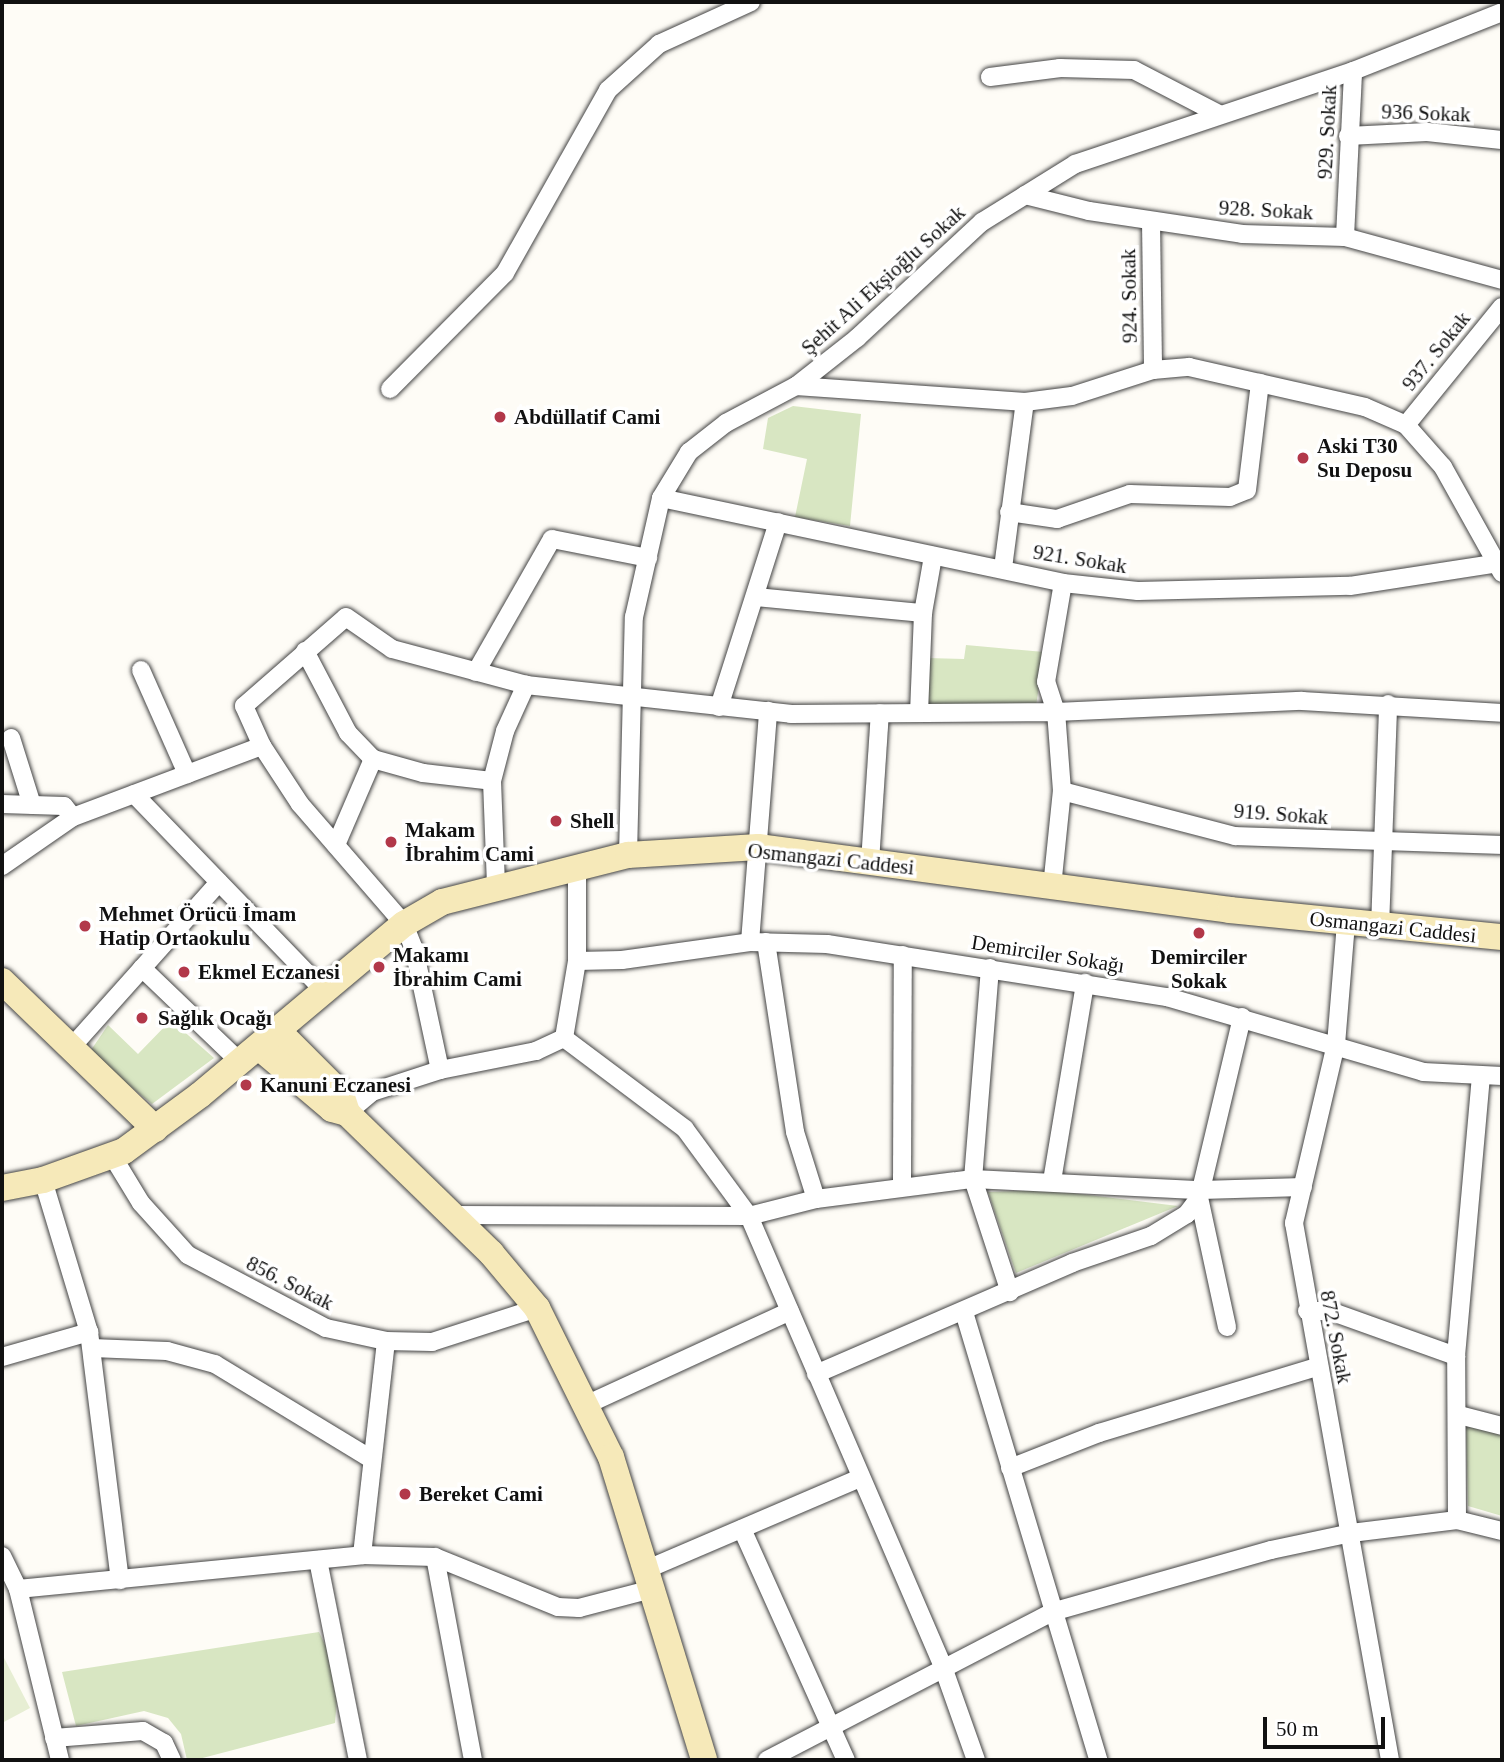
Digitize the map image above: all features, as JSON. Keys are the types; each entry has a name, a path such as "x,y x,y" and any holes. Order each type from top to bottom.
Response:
{"main road":[{"name":"Osmangazi Caddesi","path":"2,1188 43,1180 113,1157 155,1129 326,993 404,924 442,902 496,885 628,855 758,847 1346,923 1502,937"},
{"path":"2,981 69,1050 155,1129"},
{"path":"259,1046 332,1109 346,1113 491,1253 537,1308 588,1404 621,1487 645,1581 704,1760"}],"street":[{"path":"390,389 505,273 608,90 659,44 751,2"},
{"name":"Şehit Ali Ekşioğlu Sokak","path":"628,855 634,617 661,498 690,452 726,423 796,387 858,338 982,222 1076,164 1353,71 1502,12"},
{"path":"990,77 1060,68 1134,70 1219,114"},
{"name":"929. Sokak","path":"1345,237 1353,71"},
{"name":"936 Sokak","path":"1348,136 1427,132 1502,140"},
{"name":"928. Sokak","path":"1025,195 1151,222 1242,234 1345,237 1502,280"},
{"name":"924. Sokak","path":"1151,222 1153,370"},
{"name":"937. Sokak","path":"1406,425 1502,307"},
{"path":"796,387 1025,402 1072,396 1153,370 1189,367 1365,407 1406,425 1443,467 1500,568"},
{"path":"1009,512 1057,519 1130,494 1230,497 1247,490 1260,383"},
{"path":"1003,568 1025,402"},
{"name":"921. Sokak","path":"661,498 933,556 1003,568 1063,583 1138,591 1239,591 1350,586 1500,568"},
{"path":"719,707 778,522"},
{"path":"476,672 552,539 648,558"},
{"path":"919,713 923,613 933,556"},
{"path":"1052,887 1062,791 1056,712 1046,682 1063,583"},
{"path":"756,597 923,613"},
{"path":"440,1070 414,949 404,924 300,804 261,746 244,706 346,617 392,649 526,685 719,707 768,711 880,713 1056,712 1303,701 1388,704 1502,713"},
{"path":"305,651 348,733 373,759 423,773 492,781"},
{"path":"141,670 187,774"},
{"path":"496,885 492,781 505,731 526,685"},
{"path":"1380,927 1388,704"},
{"path":"768,711 758,847 758,942 795,1132 816,1199"},
{"path":"870,862 880,713"},
{"path":"11,738 32,805"},
{"path":"2,866 73,817 261,746"},
{"path":"336,845 373,759"},
{"name":"919. Sokak","path":"1062,791 1235,836 1502,845"},
{"path":"134,794 326,993"},
{"path":"2,804 64,806 73,817"},
{"path":"564,1038 577,961 577,866"},
{"path":"69,1050 219,882"},
{"name":"872. Sokak","path":"1346,923 1336,1044 1294,1223 1307,1311 1351,1533 1390,1760"},
{"name":"Demirciler Sokağı","path":"577,961 622,960 758,942 903,955 1167,997 1336,1044 1423,1072 1502,1076"},
{"path":"902,1185 903,955"},
{"path":"142,968 259,1046"},
{"path":"990,968 973,1179 1010,1292"},
{"path":"1052,1181 1085,983"},
{"path":"816,1374 1072,1263 1151,1236 1187,1214 1200,1194 1242,1017"},
{"path":"346,1113 372,1092 440,1070 536,1051 564,1038"},
{"path":"564,1038 685,1129 749,1216 943,1667 976,1760"},
{"path":"1457,1520 1457,1356 1481,1075"},
{"name":"856. Sokak","path":"113,1157 141,1203 188,1255 326,1328 386,1341 432,1342 537,1308"},
{"path":"453,1215 749,1216 816,1199 902,1185 973,1179 1052,1181 1200,1194 1303,1187"},
{"path":"43,1180 90,1340 120,1580"},
{"path":"1200,1194 1227,1326"},
{"path":"588,1404 790,1311"},
{"path":"1307,1311 1330,1311 1457,1356"},
{"path":"964,1312 1098,1760"},
{"path":"2,1357 90,1340 167,1351 215,1364 371,1459"},
{"path":"362,1555 386,1341"},
{"path":"1010,1468 1100,1433 1319,1366"},
{"path":"1459,1415 1502,1426"},
{"path":"18,1589 362,1555 435,1557 558,1607 579,1608 645,1581 741,1529 860,1478"},
{"path":"767,1760 1052,1612 1271,1550 1351,1533 1457,1520 1502,1531"},
{"path":"741,1529 846,1760"},
{"path":"2,1556 18,1589 60,1760"},
{"path":"435,1557 473,1760"},
{"path":"318,1560 358,1760"},
{"path":"54,1738 143,1731 164,1743 172,1760"}],"green space":[{"path":"793,406 861,414 850,526 795,517 807,459 763,449 768,418"},
{"path":"966,645 1044,652 1036,706 925,708 927,658 964,659"},
{"path":"171,1020 214,1058 152,1104 89,1053 108,1025 138,1054"},
{"path":"1048,1190 1178,1206 1016,1273 988,1192"},
{"path":"1466,1423 1502,1431 1502,1516 1468,1506"},
{"path":"319,1632 339,1674 335,1723 195,1760 187,1760 181,1734 168,1718 144,1711 76,1726 62,1672"},
{"path":"2,1654 30,1708 2,1723"}],"place":[{"name":"Abdüllatif Cami","path":"500,417"},
{"name":"Aski T30 Su Deposu","path":"1303,458"},
{"name":"Shell","path":"556,821"},
{"name":"Makam İbrahim Cami","path":"391,842"},
{"name":"Mehmet Örücü İmam Hatip Ortaokulu","path":"85,926"},
{"name":"Demirciler Sokak","path":"1199,933"},
{"name":"Makamı İbrahim Cami","path":"379,967"},
{"name":"Ekmel Eczanesi","path":"184,972"},
{"name":"Sağlık Ocağı","path":"142,1018"},
{"name":"Kanuni Eczanesi","path":"246,1085"},
{"name":"Bereket Cami","path":"405,1494"}]}
